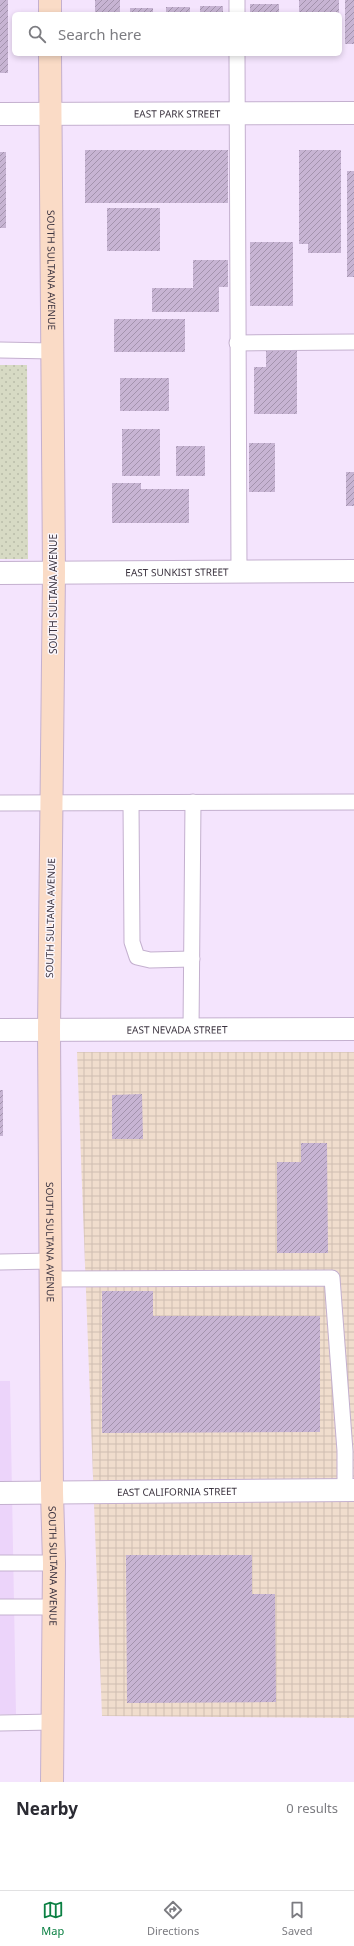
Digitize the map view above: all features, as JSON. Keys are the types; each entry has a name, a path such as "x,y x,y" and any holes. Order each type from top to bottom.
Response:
{"street":[{"path":"50,0 50,12"},
{"name":"SOUTH SULTANA AVENUE","path":"50,56 54,572 49,1030 52,1492 54,1563 52,1782"},
{"name":"EAST PARK STREET","path":"0,114 354,113"},
{"name":"EAST SUNKIST STREET","path":"0,573 354,571"},
{"name":"EAST NEVADA STREET","path":"0,1030 354,1030"},
{"name":"EAST CALIFORNIA STREET","path":"0,1492 350,1490"}],"lane":[{"path":"237,0 237,12"},
{"path":"237,56 238,571"},
{"path":"238,343 354,342"},
{"path":"0,350 52,351"},
{"path":"191,1030 193,802"},
{"path":"0,803 354,802"},
{"path":"131,803 132,942 137,957 150,960 192,959"},
{"path":"0,1262 51,1270 332,1278 345,1451 350,1490"},
{"path":"0,1563 54,1563"},
{"path":"0,1607 54,1607"},
{"path":"0,1723 53,1722"}],"shaded area":[{"path":"77,1052 354,1052 354,1718 102,1716"},
{"path":"0,1381 10,1381 16,1714 0,1714"}],"green space":[{"path":"0,365 27,365 28,559 0,559"}],"building":[{"path":"0,0 8,0 8,73 0,73"},
{"path":"95,0 120,0 120,12 95,12"},
{"path":"299,0 339,0 339,12 299,12"},
{"path":"345,0 354,0 354,44 345,44"},
{"path":"250,4 279,4 279,12 250,12"},
{"path":"200,6 223,6 223,12 200,12"},
{"path":"166,7 190,7 190,12 166,12"},
{"path":"130,8 153,8 153,12 130,12"},
{"path":"85,150 228,150 228,203 85,203"},
{"path":"299,150 341,150 341,253 308,253 308,244 299,244"},
{"path":"0,152 6,152 6,228 0,228"},
{"path":"347,171 354,171 354,277 347,277"},
{"path":"107,208 160,208 160,251 107,251"},
{"path":"250,242 293,242 293,306 250,306"},
{"path":"193,260 228,260 228,287 219,287 219,312 152,312 152,288 193,288"},
{"path":"114,319 185,319 185,352 114,352"},
{"path":"266,350 297,350 297,414 254,414 254,367 266,367"},
{"path":"120,378 169,378 169,411 120,411"},
{"path":"122,429 160,429 160,476 122,476"},
{"path":"249,443 275,443 275,492 249,492"},
{"path":"176,446 205,446 205,476 176,476"},
{"path":"346,472 354,472 354,506 346,506"},
{"path":"112,483 141,483 141,489 189,489 189,523 112,523"},
{"path":"0,1090 3,1090 3,1136 0,1136"},
{"path":"142,1094 143,1139 112,1139 112,1095"},
{"path":"301,1143 327,1143 328,1253 277,1253 277,1162 301,1162"},
{"path":"102,1291 153,1291 153,1316 320,1316 320,1432 102,1433"},
{"path":"126,1555 252,1555 252,1594 275,1594 276,1702 127,1703"}]}
